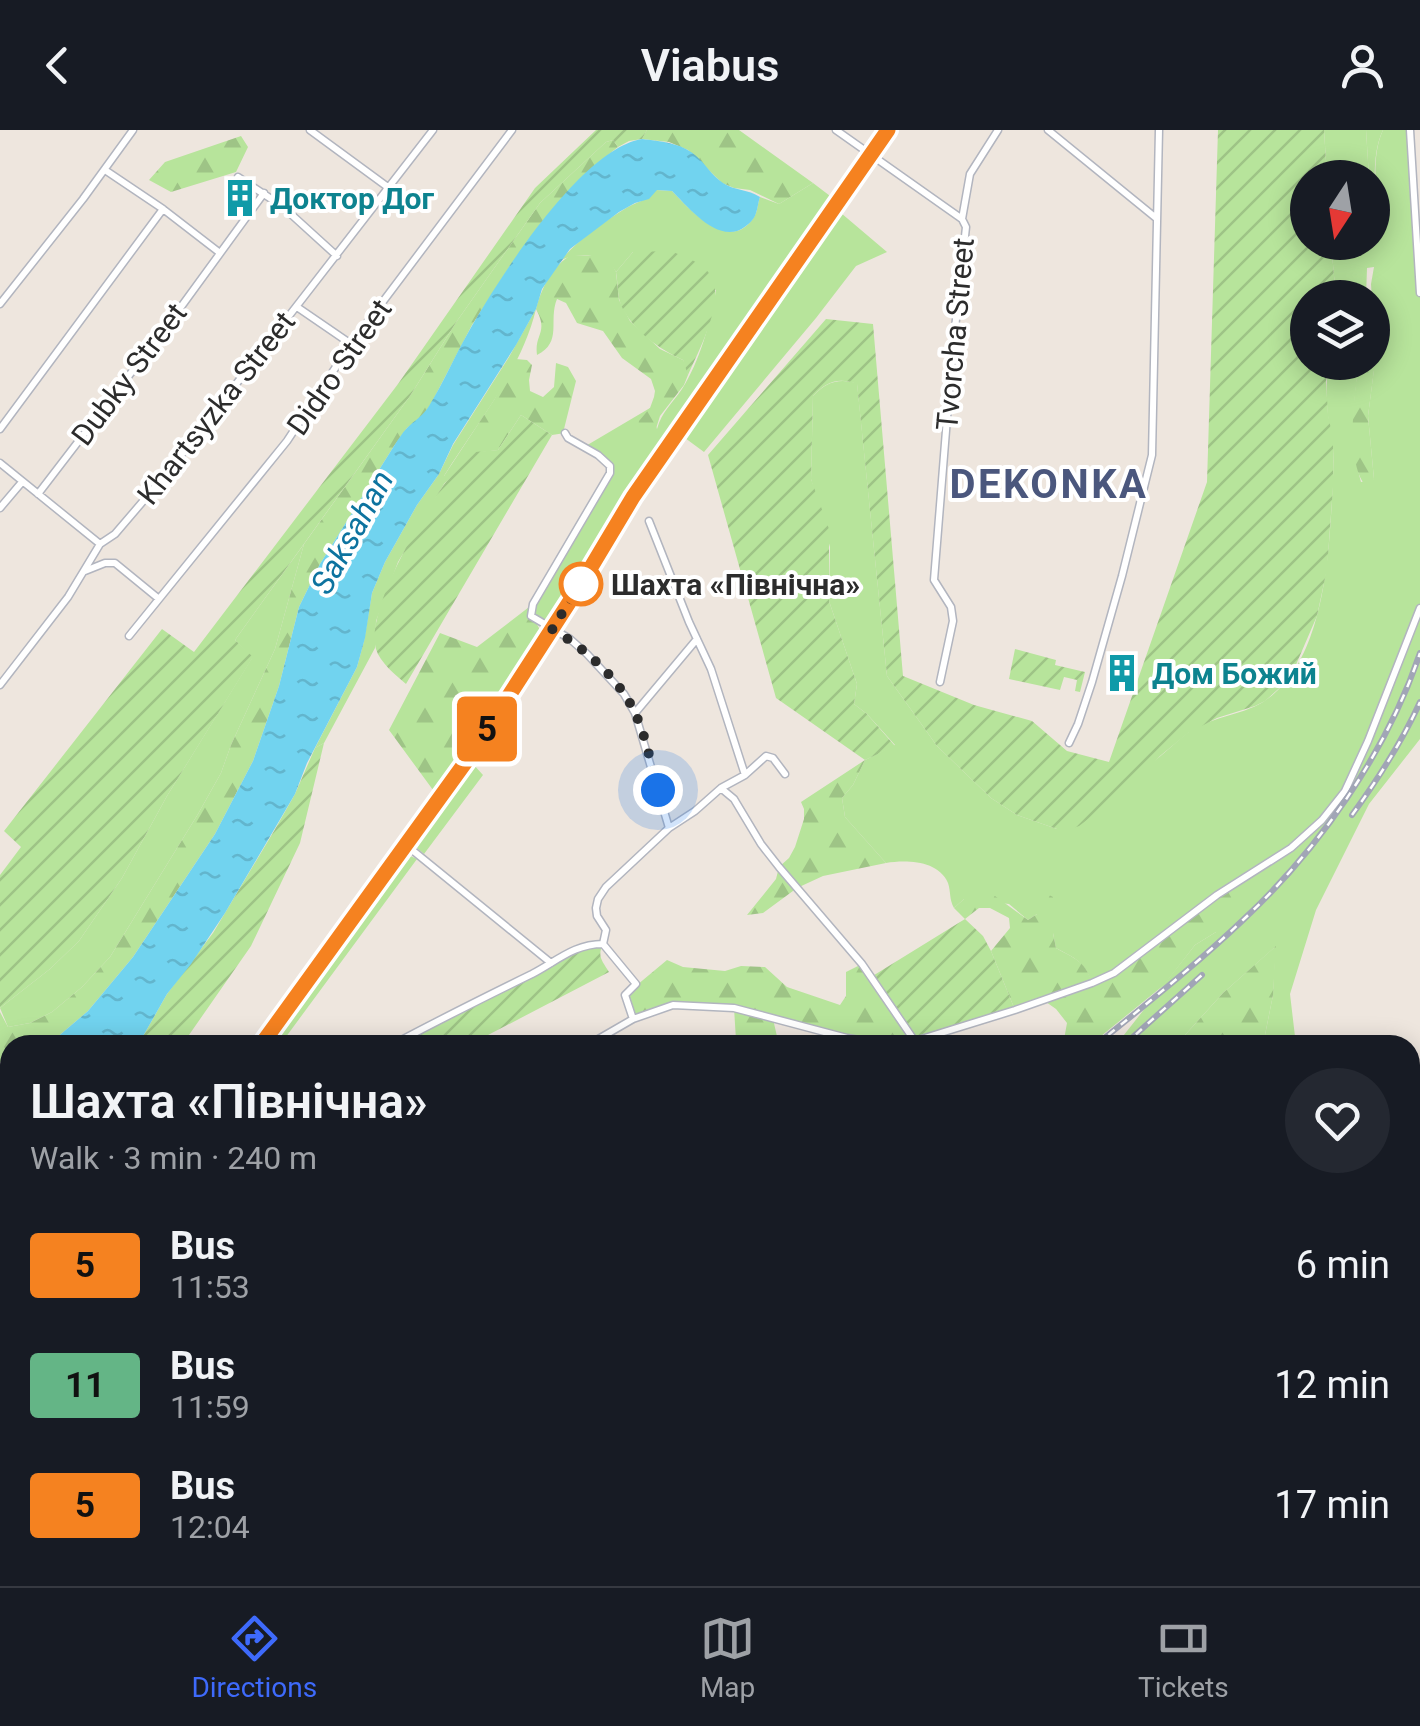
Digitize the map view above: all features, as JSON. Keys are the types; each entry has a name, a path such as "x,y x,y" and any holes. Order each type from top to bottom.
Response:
{"street":[{"path":"0,304 133,130"},
{"path":"310,130 389,188"},
{"name":"Khartsyzka Street","path":"0,685 86,571 100,544 115,534 168,472 433,130"},
{"name":"Didro Street","path":"129,636 288,441 351,344 512,130"},
{"name":"Tvorcha Street","path":"836,130 962,218 966,227 934,580 951,606 953,620 940,682"},
{"path":"268,1035 470,756 633,497 888,130"},
{"name":"Tvorcha Street","path":"962,218 970,174 998,130"},
{"path":"1048,130 1157,218"},
{"path":"1069,743 1092,682 1152,454 1159,130"},
{"path":"1410,130 1420,294"},
{"path":"105,170 220,253"},
{"path":"238,176 282,206 337,256"},
{"name":"Dubky Street","path":"38,494 264,193"},
{"path":"0,429 163,209"},
{"path":"297,307 351,344"},
{"path":"564,434 605,460 610,473 530,611 535,620 588,654 624,694 636,713 669,828"},
{"path":"0,463 100,544"},
{"path":"0,508 22,482"},
{"path":"649,521 712,669 745,774"},
{"path":"86,571 105,563 115,564 159,599"},
{"path":"934,1035 1114,973 1217,895 1292,848 1322,820 1345,790 1420,608"},
{"path":"636,713 697,638"},
{"path":"603,944 606,930 596,908 601,892 669,828 769,755 785,774"},
{"path":"721,788 734,799 778,868 862,964 911,1035"},
{"path":"406,845 551,964"},
{"path":"412,1035 586,944 603,944"},
{"path":"603,944 636,984 625,995 633,1019"},
{"path":"605,1035 633,1019 673,1006 734,1008 836,1035"}],"green space":[{"path":"596,130 647,130 642,139 618,147 613,140 606,142 540,203 410,396 235,640 253,657 167,796 122,878 79,941 0,1008 0,875 21,847 4,831 162,629 194,652 398,384 535,188"},
{"path":"647,130 739,130 813,183 779,204 750,190 722,183 688,150 669,142 642,139"},
{"path":"1218,130 1324,130 1326,160 1290,160 1290,260 1333,260 1334,280 1290,280 1290,380 1326,380 1333,440 1327,569 1317,616 1286,682 1265,701 1188,733 1133,785 1079,826 1057,829 1017,815 991,798 937,746 887,676 857,384 833,382 813,396 811,479 829,529 829,601 857,684 854,704 895,746 865,760 776,698 708,455 826,319 873,324 903,676 974,705 1032,721 1067,751 1109,762 1207,482"},
{"path":"1324,130 1366,130 1368,160 1326,160"},
{"path":"1366,130 1383,130 1376,160 1368,160"},
{"path":"1383,130 1410,130 1420,293 1420,739 1369,804 1316,910 1290,994 1295,1035 1265,1035 1273,995 1275,947 1223,993 1185,1035 1124,1035 1195,945 1216,932 1220,895 1142,954 1092,983 1078,961 1056,948 1053,933 1037,914 1028,920 1009,904 964,899 954,908 943,875 912,862 886,863 845,817 842,798 865,760 895,745 854,704 857,684 829,601 830,547 811,479 813,396 833,382 857,383 887,676 937,746 991,798 1017,815 1057,829 1186,734 1263,702 1281,688 1306,648 1321,600 1330,530 1333,446 1327,380 1357,380 1354,438 1361,482 1374,479 1368,416 1373,380 1390,380 1390,280 1372,280 1374,267 1367,268 1367,280 1334,280 1333,260 1390,260 1390,160 1376,157"},
{"path":"241,136 248,147 236,172 171,192 149,180 165,162"},
{"path":"613,140 618,147 593,167 510,266 472,325 432,402 394,446 320,564 299,607 279,686 253,761 215,834 133,957 88,1011 60,1035 0,1035 0,1012 8,1027 30,1023 52,1012 110,957 221,773 275,649 304,544 540,203 606,142"},
{"path":"813,183 838,202 633,497 552,629 531,616 533,604 607,480 610,466 584,447 650,408 657,429 694,367 716,290 633,252 616,272 606,261 592,256 561,260 598,227 656,190 672,191 710,225 732,232 752,220 760,197 779,204"},
{"path":"841,213 887,252 856,266 704,452 685,438"},
{"path":"671,251 703,267 715,286 709,326 688,375 683,360 632,323 618,293 616,272 633,252"},
{"path":"572,255 598,256 611,262 619,300 630,321 687,367 684,385 649,438 637,434 639,421 654,397 651,379 622,358 603,331 577,323 566,303 557,299 550,344 537,355 541,329 538,301 554,271"},
{"path":"536,309 509,375 444,476 444,484 398,562 376,621 375,648 324,743 315,748 357,667 372,593 385,562"},
{"path":"516,359 532,365 530,391 543,397 554,387 556,363 568,367 576,381 565,433 552,435 521,415 498,450 475,453 444,484 444,476"},
{"path":"1357,380 1373,380 1368,416 1374,479 1367,487 1360,477 1353,446"},
{"path":"521,415 552,435 406,684 376,649 379,612 397,565 443,486 475,452 498,450"},
{"path":"304,544 275,649 221,773 198,814 110,957 52,1012 30,1023 8,1027 0,1008 79,941 122,878 252,658 235,640"},
{"path":"533,604 530,611 540,630 490,717 433,790 389,730 440,633 477,647"},
{"path":"1015,649 1085,672 1080,692 1075,691 1077,680 1064,677 1060,690 1009,679"},
{"path":"324,743 300,843 251,946 189,1035 144,1035 167,994 213,933 295,794 315,748"},
{"path":"865,760 842,798 845,817 886,863 823,876 797,888 763,913 747,915 795,847 804,819 801,802"},
{"path":"473,764 483,775 424,854 417,848 417,842"},
{"path":"408,855 417,859 287,1035 276,1035"},
{"path":"1267,878 1268,885 1216,932 1195,945 1164,985 1102,1035 1065,1035 1067,1023 1046,1002 1015,1010 991,951 1010,928 1009,918 990,908 979,908 965,919 954,908 964,899 995,896 1028,920 1037,914 1039,897 1045,893 1053,897 1056,948 1082,964 1092,982 1152,949 1223,894"},
{"path":"965,919 983,936 1015,1010 934,1035 911,1035 871,977"},
{"path":"603,944 600,955 609,972 488,1035 411,1035 571,951"},
{"path":"1276,946 1273,995 1265,1035 1185,1035 1223,993"},
{"path":"667,960 683,967 725,971 741,966 765,967 787,987 840,1005 846,996 846,972 862,964 911,1035 842,1035 773,1019 777,1035 736,1035 734,1008 673,1005 633,1019 625,995"}],"water":[{"name":"Saksahan","path":"642,139 683,148 699,158 723,183 760,197 757,211 746,226 726,232 706,223 672,191 657,190 649,199 619,212 570,249 542,289 516,345 385,562 372,593 357,667 295,794 225,913 167,994 144,1035 60,1035 88,1011 133,957 215,834 253,761 279,686 299,607 320,564 400,437 429,406 469,331 521,250 568,190 618,148"}],"railway":[{"path":"1108,1035 1226,936 1298,862 1370,762 1420,653"},
{"path":"1352,815 1389,760 1420,702"},
{"path":"1135,1035 1202,975"}],"bus line":[{"name":"5","path":"268,1035 470,756 633,497 888,130"}],"place":[{"name":"Доктор Дог","path":"240,198"},
{"name":"Шахта «Північна»","path":"581,584"},
{"name":"Дом Божий","path":"1122,673"}],"district":[{"name":"DEKONKA","path":"1049,484"}],"route":[{"path":"581,584 552,629 588,654 624,694 636,713 658,790"}]}
